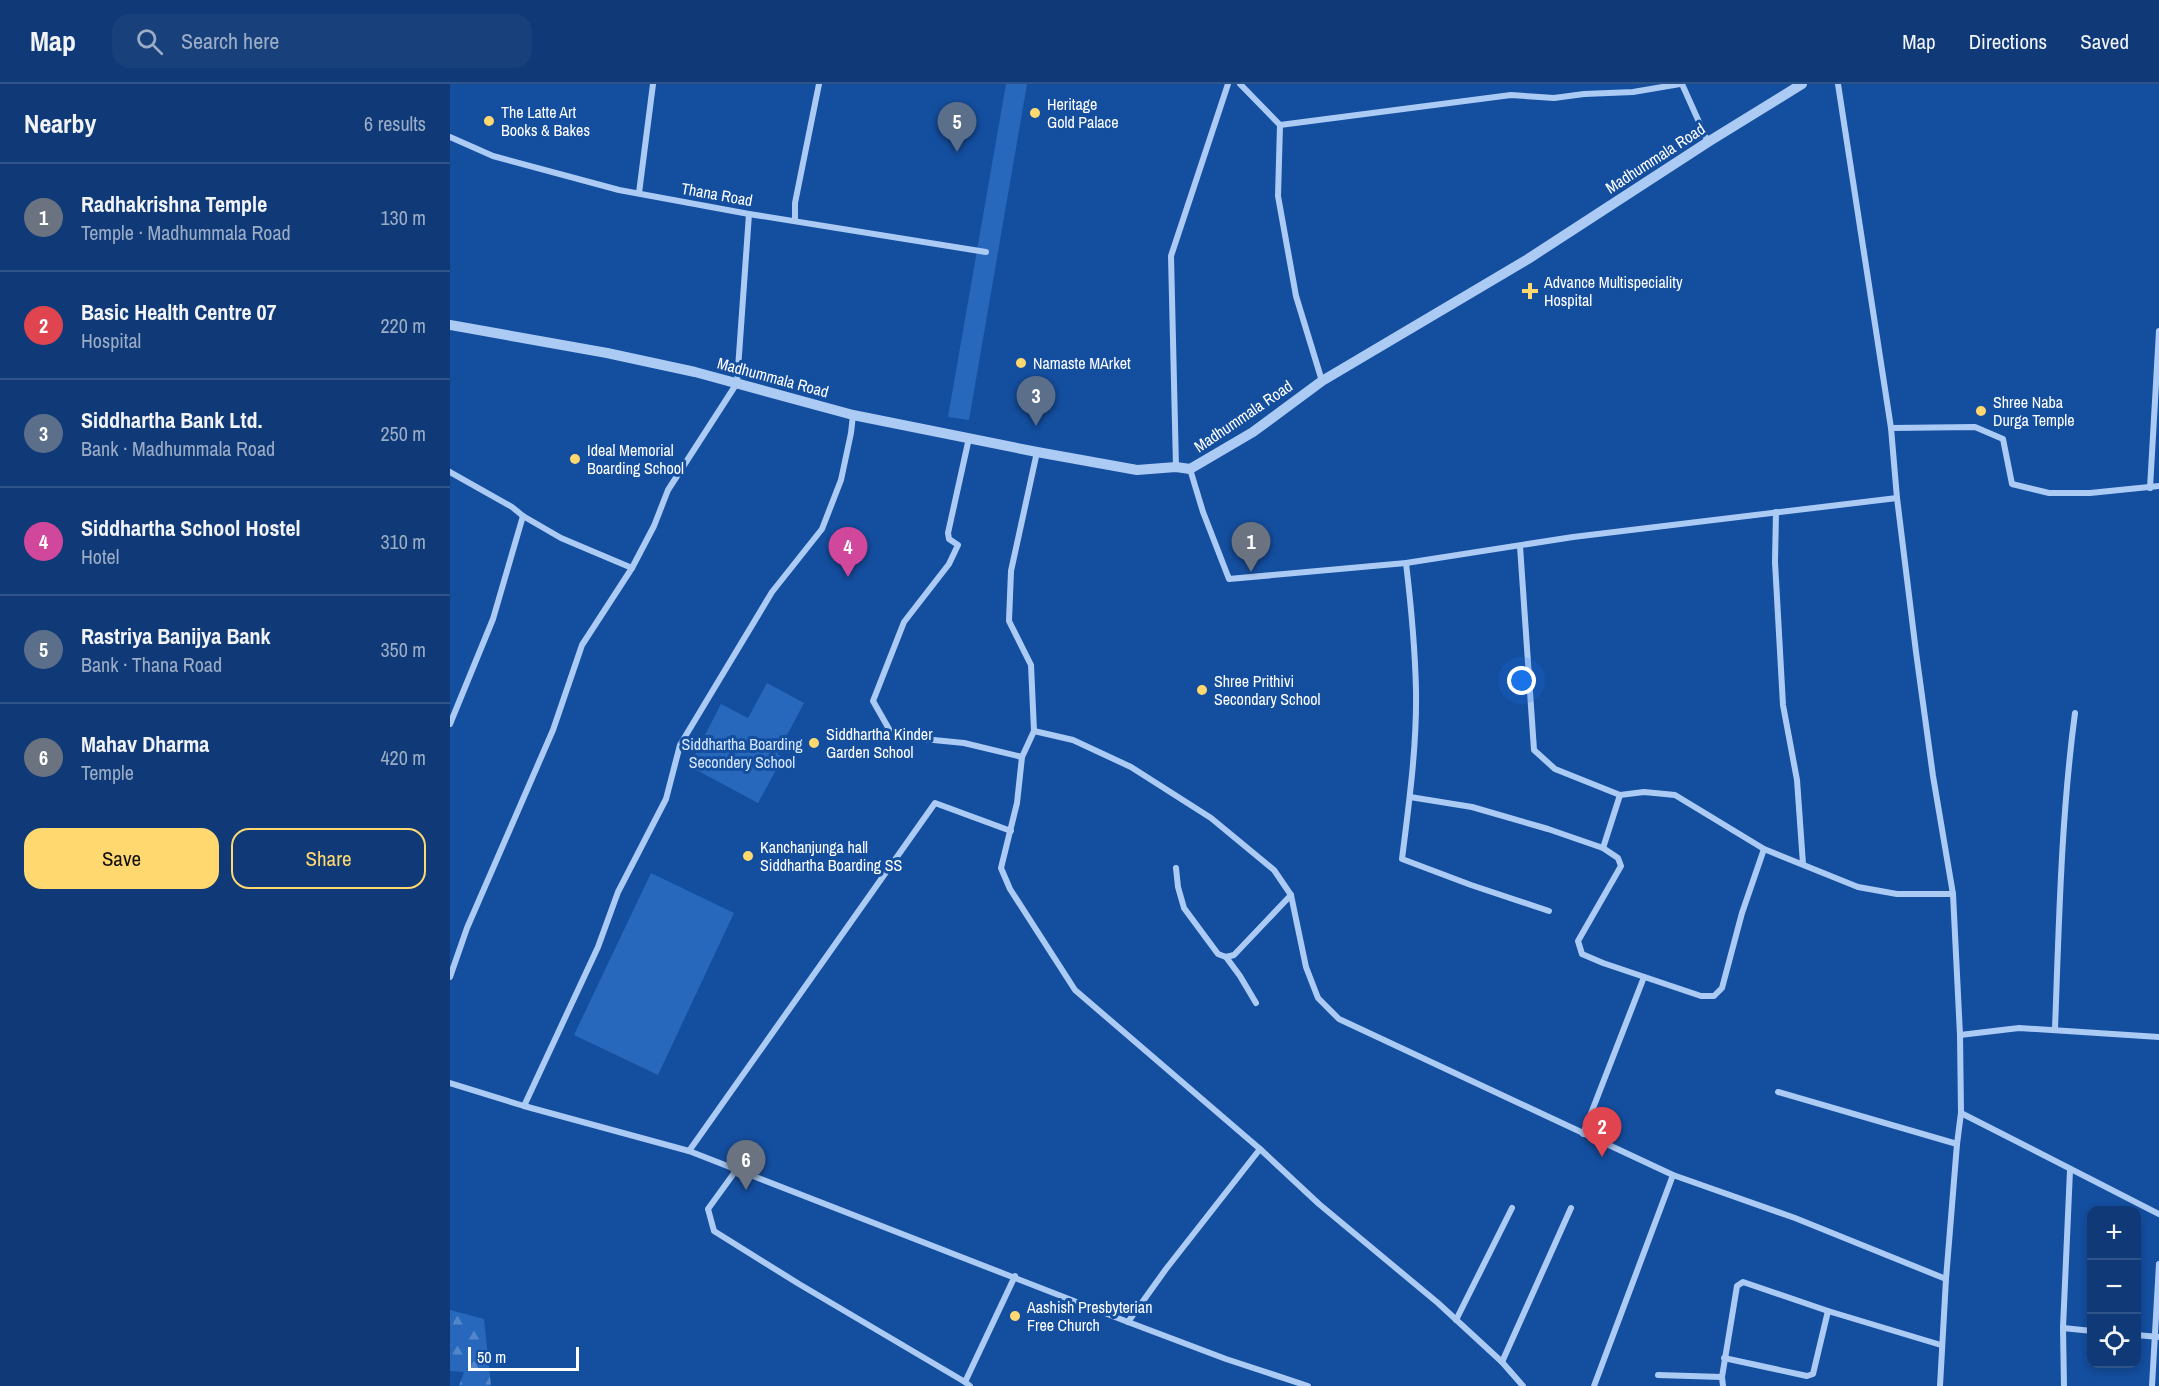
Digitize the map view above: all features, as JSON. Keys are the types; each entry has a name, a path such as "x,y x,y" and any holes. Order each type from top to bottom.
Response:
{"street":[{"path":"639,193 653,84"},
{"path":"795,221 795,203 819,84"},
{"path":"1176,466 1171,256 1228,84"},
{"path":"1240,84 1280,125 1278,196 1296,296 1322,381"},
{"path":"1280,125 1511,95 1554,98 1633,92 1681,84 1708,142"},
{"name":"Madhummala Road","path":"450,325 607,353 695,372 853,415 1037,452 1137,470 1176,466 1190,469 1253,432 1322,381 1528,259 1802,84"},
{"path":"1838,84 1891,428 1897,498 1932,765 1953,894 1960,1035 1961,1113 1946,1279 1940,1386"},
{"name":"Thana Road","path":"450,137 494,156 639,193 749,214 986,252"},
{"path":"450,977 467,928 553,730 582,645 632,568 654,526 668,490 737,383 749,214"},
{"path":"2150,488 2159,331"},
{"path":"524,1106 598,947 618,892 666,799 680,745 771,592 822,529 841,480 853,415"},
{"path":"1891,428 1975,427 2003,439 2012,484 2049,493 2090,493 2159,486"},
{"path":"969,438 948,532 949,539 958,545 949,564 904,622 873,701 893,736 964,743 1022,757"},
{"path":"1037,452 1011,571 1010,621 1031,664 1034,731 1022,757 1017,803 1001,868 1010,889 1075,990 1260,1149 1319,1204 1456,1320 1502,1362 1524,1386"},
{"path":"1190,469 1203,512 1229,579 1406,562 1573,537 1897,498"},
{"path":"450,481 452,473 561,538 632,568"},
{"path":"1776,512 1775,562 1783,705 1797,780 1803,864"},
{"path":"450,724 494,620 523,516"},
{"path":"1520,546 1534,750 1555,769 1620,795 1644,792 1675,795 1764,849 1858,887 1897,894 1953,894"},
{"path":"1406,562 1416,692 1410,797 1402,859 1549,911"},
{"path":"2055,1029 2061,857 2067,773 2075,713"},
{"path":"1034,731 1073,740 1131,768 1211,818 1274,870 1291,895 1306,967 1318,998 1339,1019 1673,1176 1795,1218 1946,1279"},
{"path":"1603,848 1620,795"},
{"path":"1410,797 1472,807 1548,829 1603,848 1618,858 1621,866 1578,941 1582,954 1701,996 1714,996 1722,988 1742,913 1764,849"},
{"path":"689,1151 935,803 1011,831"},
{"path":"1176,868 1178,888 1184,908 1218,954 1226,957 1256,1003"},
{"path":"1226,957 1234,955 1291,895"},
{"path":"1583,1134 1644,977"},
{"path":"1960,1035 2019,1028 2159,1037"},
{"path":"450,1083 524,1106 689,1151 1015,1276 1128,1322 1226,1359 1308,1386"},
{"path":"1778,1092 1957,1143"},
{"path":"1961,1113 2159,1214"},
{"path":"1128,1322 1166,1269 1260,1149"},
{"path":"737,1170 708,1209 714,1231 967,1384 1015,1276"},
{"path":"2064,1386 2063,1328 2070,1170"},
{"path":"1594,1386 1673,1176"},
{"path":"1456,1320 1512,1208"},
{"path":"1502,1362 1572,1208"},
{"path":"2152,1386 2159,1264"},
{"path":"1723,1386 1722,1377 1737,1286 1743,1282 1828,1311 1941,1345"},
{"path":"1725,1358 1807,1376 1813,1374 1828,1311"},
{"path":"2063,1328 2087,1331"},
{"path":"2141,1336 2156,1337"},
{"path":"1659,1374 1722,1377"}],"green space":[{"path":"1006,84 1027,84 969,420 948,417"},
{"name":"Siddhartha Boarding Secondery School","path":"767,683 804,703 777,754 783,757 758,803 689,766 721,704 748,718"},
{"path":"651,873 734,913 658,1075 574,1035"},
{"path":"450,1310 484,1319 491,1386 459,1386 464,1372 450,1371"}],"place":[{"name":"Heritage Gold Palace","path":"1035,113"},
{"name":"The Latte Art Books & Bakes","path":"489,121"},
{"name":"Rastriya Banijya Bank","path":"957,152"},
{"name":"Advance Multispeciality Hospital","path":"1530,291"},
{"name":"Namaste MArket","path":"1021,363"},
{"name":"Shree Naba Durga Temple","path":"1981,411"},
{"name":"Siddhartha Bank Ltd.","path":"1036,426"},
{"name":"Ideal Memorial Boarding School","path":"575,459"},
{"name":"Radhakrishna Temple","path":"1251,572"},
{"name":"Siddhartha School Hostel","path":"848,577"},
{"name":"Shree Prithivi Secondary School","path":"1202,690"},
{"name":"Siddhartha Kinder Garden School","path":"814,743"},
{"name":"Kanchanjunga hall Siddhartha Boarding SS","path":"748,856"},
{"name":"Basic Health Centre 07","path":"1602,1157"},
{"name":"Mahav Dharma","path":"746,1190"},
{"name":"Aashish Presbyterian Free Church","path":"1015,1316"}]}
